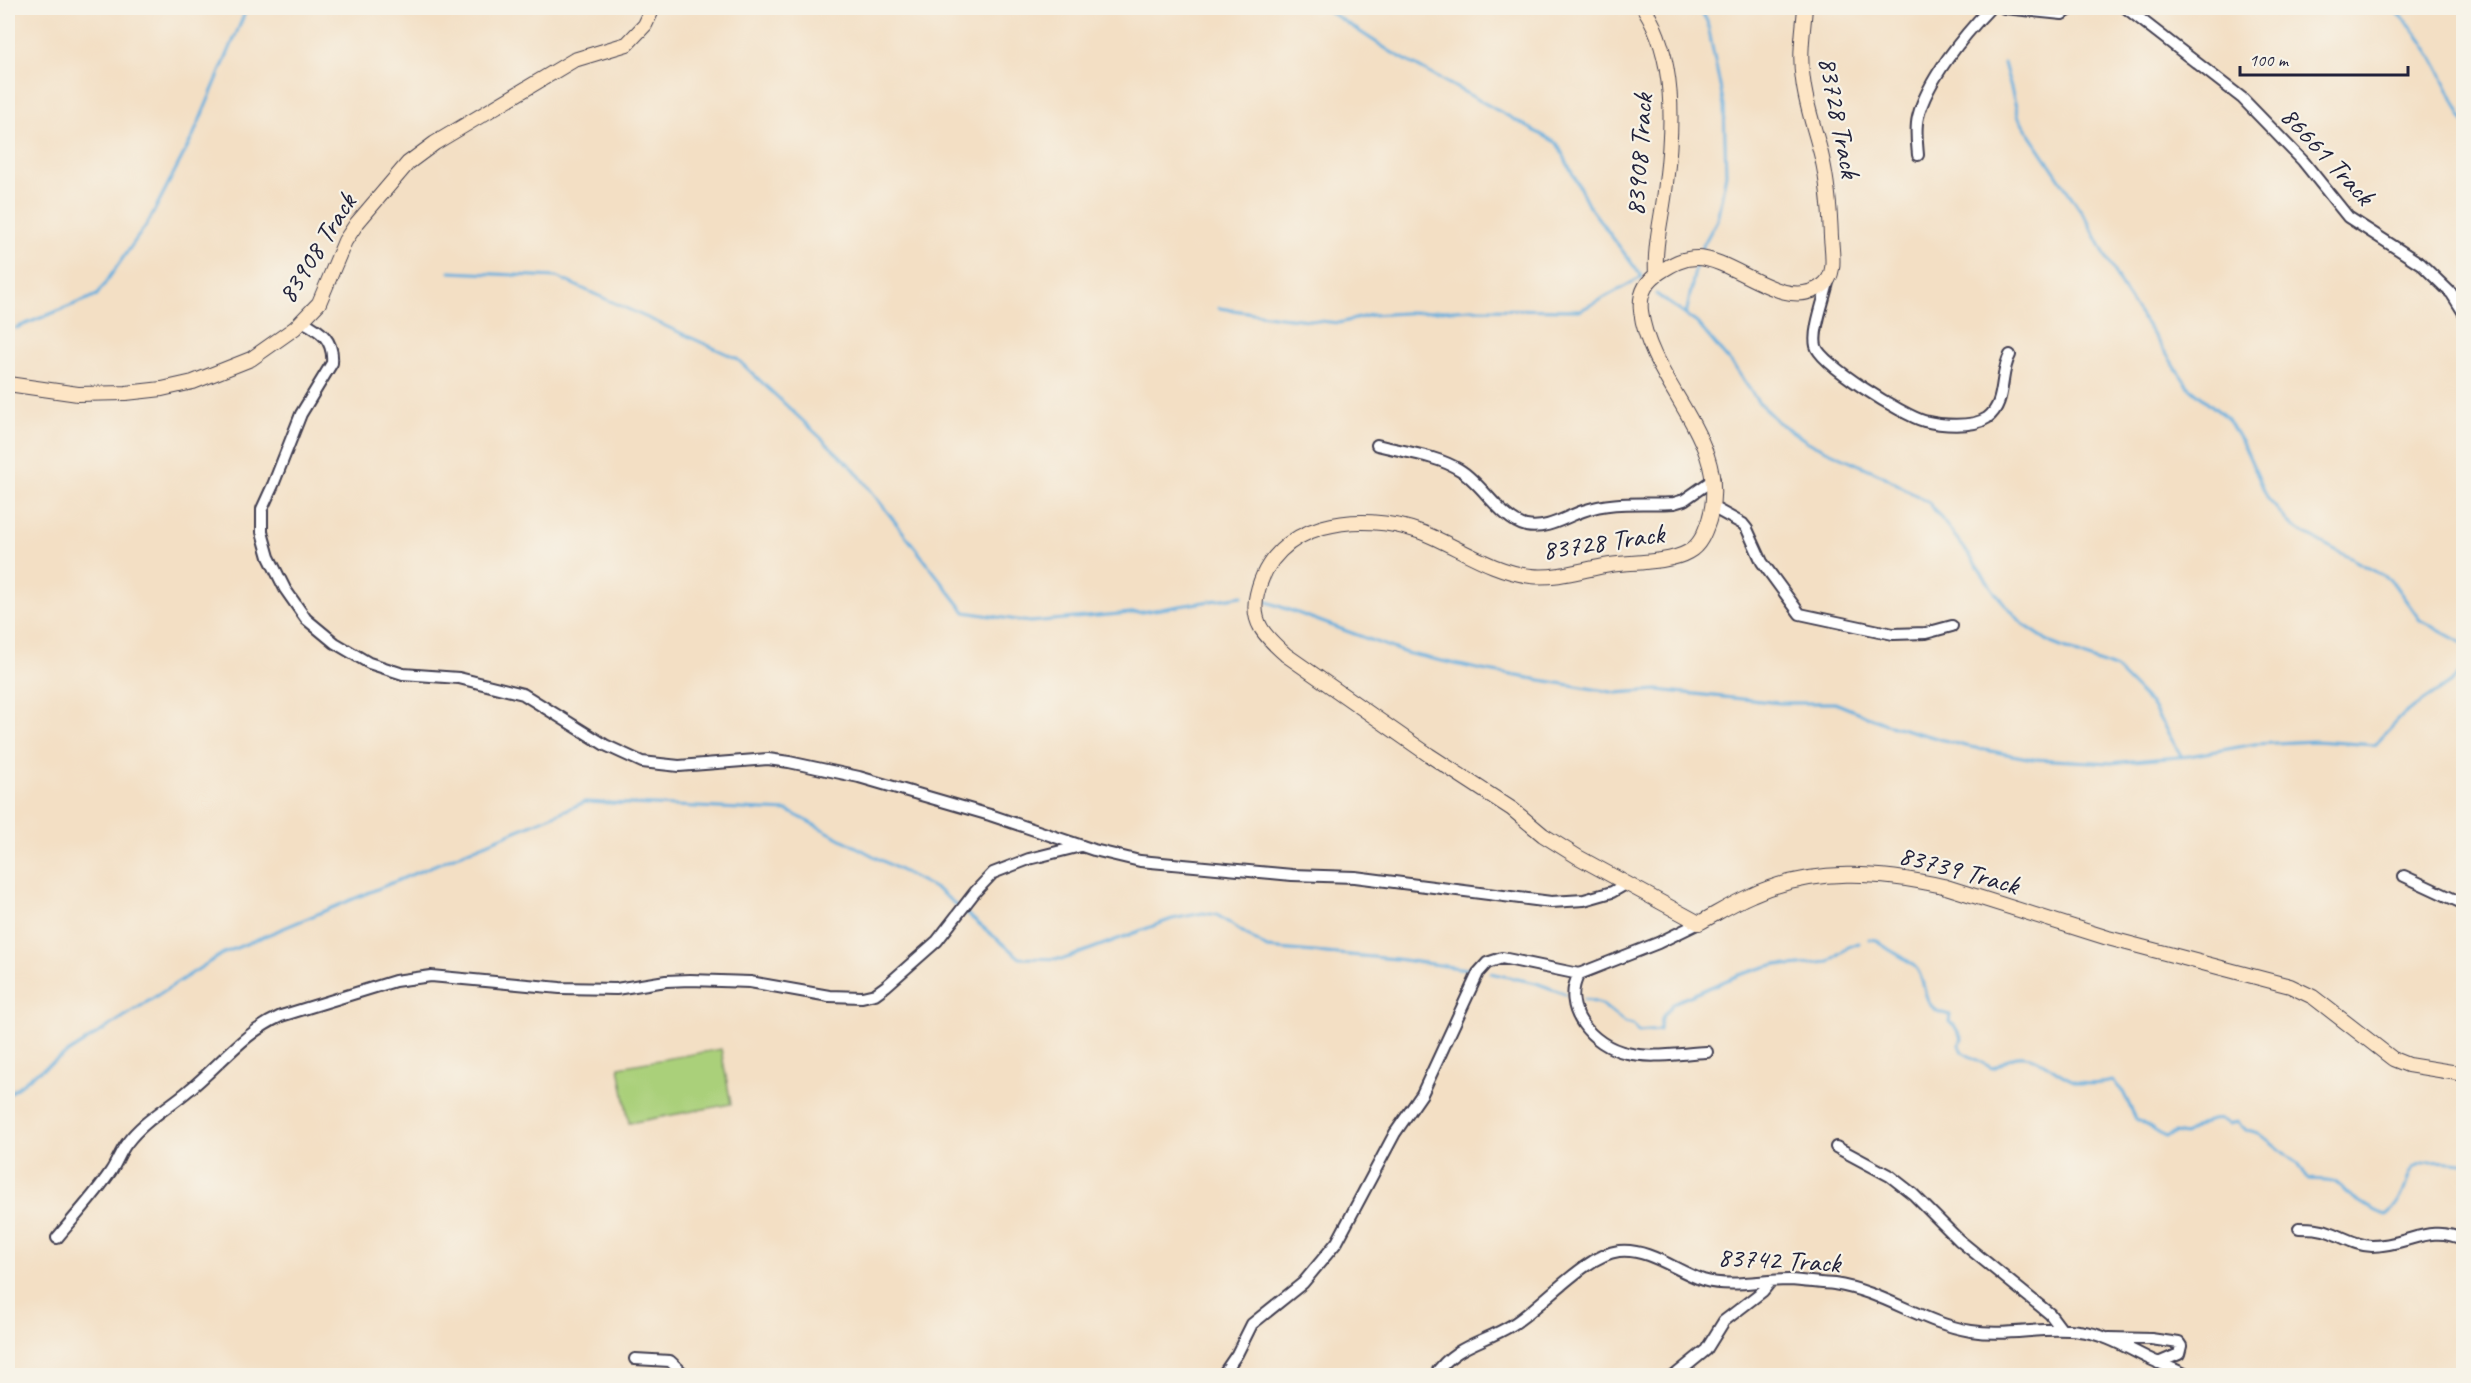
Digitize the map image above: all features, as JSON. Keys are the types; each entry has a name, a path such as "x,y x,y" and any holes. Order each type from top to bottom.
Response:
{"street":[{"name":"83908 Track","path":"8,384 78,394 126,393 162,389 204,378 251,359 281,339 319,303 345,241 357,223 408,163 435,143 574,60 627,44 645,25 653,8"},
{"name":"83908 Track","path":"1644,8 1653,21 1663,52 1669,83 1669,151 1656,244 1656,274"},
{"name":"83728 Track","path":"1805,8 1801,57 1803,81 1828,190 1833,258 1829,278"},
{"path":"1918,155 1917,119 1930,87 1958,46 1990,8"},
{"path":"2004,8 2062,14 2073,8"},
{"name":"86661 Track","path":"2130,9 2242,98 2303,161 2348,217 2421,264 2444,285 2463,313"},
{"path":"1656,274 1674,263 1700,258 1713,261 1762,284 1788,292 1815,290 1824,285 1829,278"},
{"name":"83728 Track","path":"1656,274 1645,286 1642,295 1641,306 1648,339 1656,362 1702,443 1714,479 1712,507 1700,541 1687,554 1548,577 1534,577 1510,572 1446,543 1400,526 1381,523 1334,525 1302,533 1288,542 1267,567 1256,597 1254,611 1258,625 1266,637 1286,655 1512,809 1543,834 1626,884 1699,924"},
{"path":"1829,278 1816,331 1815,345 1820,354 1857,384 1915,418 1930,422 1981,421 1997,406 2004,366 2010,355"},
{"path":"302,321 329,340 333,353 332,363 301,414 262,509 262,526 269,557 285,589 306,619 335,643 369,663 403,674 459,678 523,694 605,745 633,759 679,766 768,759 789,762 859,777 990,815 1082,846 1140,861 1163,865 1258,870 1292,875 1355,877 1551,902 1584,900 1612,892 1626,884"},
{"path":"1377,445 1443,461 1462,471 1505,513 1518,523 1528,526 1545,526 1581,512 1615,503 1674,503 1683,500 1714,479"},
{"path":"1712,507 1743,524 1768,572 1800,614 1893,634 1926,633 1952,626"},
{"path":"57,1238 92,1197 139,1128 190,1090 249,1035 263,1024 281,1016 395,981 431,976 560,988 616,988 678,980 750,982 829,996 862,997 875,994 886,986 937,941 975,892 993,873 1029,859 1082,846"},
{"name":"83739 Track","path":"1579,974 1658,943 1752,895 1781,884 1812,876 1861,874 1917,880 1943,886 2108,938 2290,986 2313,998 2393,1059 2408,1065 2463,1074"},
{"path":"2404,876 2463,904"},
{"path":"1222,1376 1237,1354 1252,1324 1303,1283 1337,1242 1395,1133 1422,1094 1478,973 1487,963 1502,958 1579,974 1574,982 1573,1007 1578,1019 1600,1041 1626,1053 1707,1052"},
{"path":"1836,1147 1890,1176 1913,1194 1959,1240 2050,1314 2062,1330"},
{"path":"2299,1228 2325,1230 2372,1246 2409,1240 2436,1232 2450,1234 2463,1240"},
{"name":"83742 Track","path":"1434,1376 1443,1362 1459,1349 1512,1325 1604,1254 1622,1251 1636,1252 1704,1280 1728,1282 1790,1280 1854,1287 1868,1291 1923,1317 1972,1331 2080,1330 2106,1338 2188,1376"},
{"path":"1674,1376 1706,1350 1724,1321 1763,1291 1771,1281"},
{"path":"2106,1338 2151,1339 2179,1343 2181,1346 2179,1354 2158,1363"},
{"path":"635,1359 670,1361 686,1376"}],"green space":[{"path":"721,1049 731,1104 629,1123 619,1067"}],"waterway":[{"path":"8,10 17,8"},
{"path":"16,328 97,295 149,221 193,136 247,8"},
{"path":"1219,308 1339,323 1371,315 1472,309 1581,310 1642,277 1589,206 1557,143 1391,52 1324,8"},
{"path":"1699,8 1707,21 1724,106 1726,174 1717,220 1700,251"},
{"path":"2391,8 2415,32 2434,60 2464,122"},
{"path":"2004,63 2019,118 2087,220 2125,293 2188,386 2228,419 2247,452 2268,499 2293,527 2391,580 2420,620 2464,644"},
{"path":"1686,315 1696,265"},
{"path":"450,272 557,277 736,358 854,469 965,612 1030,622 1142,612 1242,596"},
{"path":"1656,294 1697,323 1736,369 1758,402 1778,422 1808,442 1882,475 1929,503 1996,594 2023,624 2051,643 2116,669 2151,704 2182,757"},
{"path":"1265,601 1406,653 1482,670 1617,693 1657,690 1780,703 1835,703 1886,724 1965,746 2033,759 2111,763 2189,756 2255,744 2315,741 2375,745 2405,713 2451,682 2464,669"},
{"path":"8,1095 33,1075 222,954 585,802 788,811 938,890 1020,958 1064,959 1172,919 1203,913 1217,915 1267,948 1396,959 1474,970"},
{"path":"1869,939 1877,940 1916,968 1928,1001 1939,1012 1950,1015 1949,1022 1954,1025 1962,1039 1959,1045 1962,1052 1992,1068 2013,1057 2026,1056 2080,1083 2096,1084 2113,1081 2123,1092 2136,1119 2165,1137 2175,1133 2185,1135 2201,1124 2213,1120 2229,1124 2237,1121 2247,1131 2264,1138 2298,1163 2308,1179 2333,1181 2361,1203 2386,1215 2404,1192 2415,1167 2440,1161 2464,1163"},
{"path":"1584,999 1601,1004 1625,1023 1633,1025 1638,1032 1659,1030 1662,1018 1673,1003 1739,975 1776,964 1791,966 1829,962 1848,947 1859,943"},
{"path":"1490,973 1536,983 1566,994"}]}
